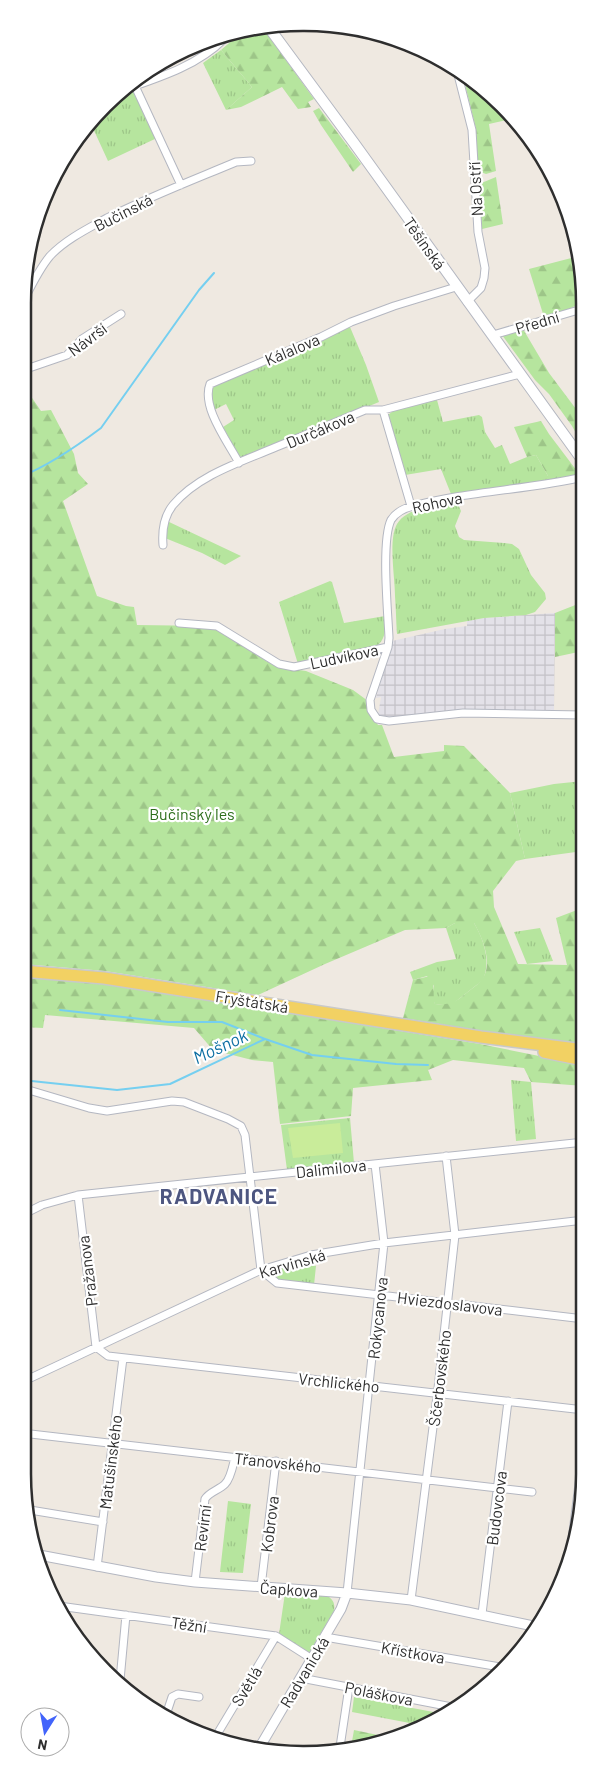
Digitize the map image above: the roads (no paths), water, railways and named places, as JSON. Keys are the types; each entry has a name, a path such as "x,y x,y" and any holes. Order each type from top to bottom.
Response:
{"main road":[{"name":"Těšínská","path":"274,33 576,453"},
{"name":"Fryštátská","path":"31,972 104,978 163,986 481,1037 576,1049"},
{"name":"Fryštátská","path":"481,1037 576,1058"}],"street":[{"path":"145,83 166,75 202,57 215,46"},
{"name":"Na Ostří","path":"459,80 472,130 478,232 485,268 480,288 468,302"},
{"path":"135,91 181,185"},
{"name":"Bučinská","path":"32,283 50,257 63,244 95,225 140,201 236,162 251,161"},
{"name":"Kálalova","path":"239,463 211,411 208,391 210,384 321,337 350,322 456,287"},
{"name":"Přední","path":"493,335 576,311"},
{"name":"Návrší","path":"31,367 67,355 82,339 121,314"},
{"name":"Durčákova","path":"163,545 162,536 165,520 172,507 187,492 205,479 366,410 383,410 520,374"},
{"path":"383,410 411,506"},
{"name":"Rohova","path":"388,647 386,559 388,530 391,520 398,512 411,506 454,497 557,483 576,478"},
{"name":"Ludvíkova","path":"179,623 217,626 279,664 294,667 388,647"},
{"name":"Ludvíkova","path":"388,647 370,700 371,710 377,719 389,721 463,713 576,715"},
{"path":"31,1091 89,1108 107,1111 172,1101 184,1102 241,1126 245,1135 251,1177 261,1270"},
{"name":"Dalimilova","path":"31,1210 42,1205 78,1196 576,1143"},
{"name":"Ščerbovského","path":"411,1600 448,1302 454,1235 446,1156"},
{"name":"Rokycanova","path":"347,1592 384,1244 375,1164"},
{"name":"Pražanova","path":"78,1196 96,1347"},
{"name":"Karvinská","path":"31,1378 261,1270 311,1255 384,1244 576,1221"},
{"name":"Hviezdoslavova","path":"261,1270 277,1283 576,1318"},
{"name":"Vrchlického","path":"96,1347 108,1356 123,1358 576,1409"},
{"name":"Matušínského","path":"97,1567 123,1358"},
{"name":"Budovcova","path":"482,1614 499,1488 508,1402"},
{"name":"Třanovského","path":"31,1434 532,1492"},
{"name":"Revírní","path":"195,1582 204,1499 223,1486 235,1457"},
{"name":"Kobrova","path":"261,1587 276,1462"},
{"path":"34,1511 103,1522"},
{"name":"Čapkova","path":"45,1556 97,1567 195,1582 347,1592 411,1600 530,1625"},
{"name":"Radvanická","path":"263,1742 341,1609 347,1592"},
{"name":"Těžní","path":"66,1607 276,1636 312,1659"},
{"path":"120,1675 126,1615"},
{"name":"Světlá","path":"219,1732 276,1636"},
{"name":"Křístkova","path":"325,1637 496,1666"},
{"name":"Poláškova","path":"301,1678 445,1706"},
{"path":"341,1743 349,1687"},
{"path":"168,1709 172,1697 178,1694 199,1697"}],"waterway":[{"path":"31,472 53,461 101,428 199,290 214,273"},
{"path":"60,1010 168,1022 222,1022 265,1039"},
{"name":"Mošnok","path":"31,1081 117,1090 170,1084 265,1039 312,1055 396,1064 428,1065"}],"district":[{"name":"RADVANICE","path":"219,1195"}],"park label":[{"name":"Bučinský les","path":"192,813"}]}
